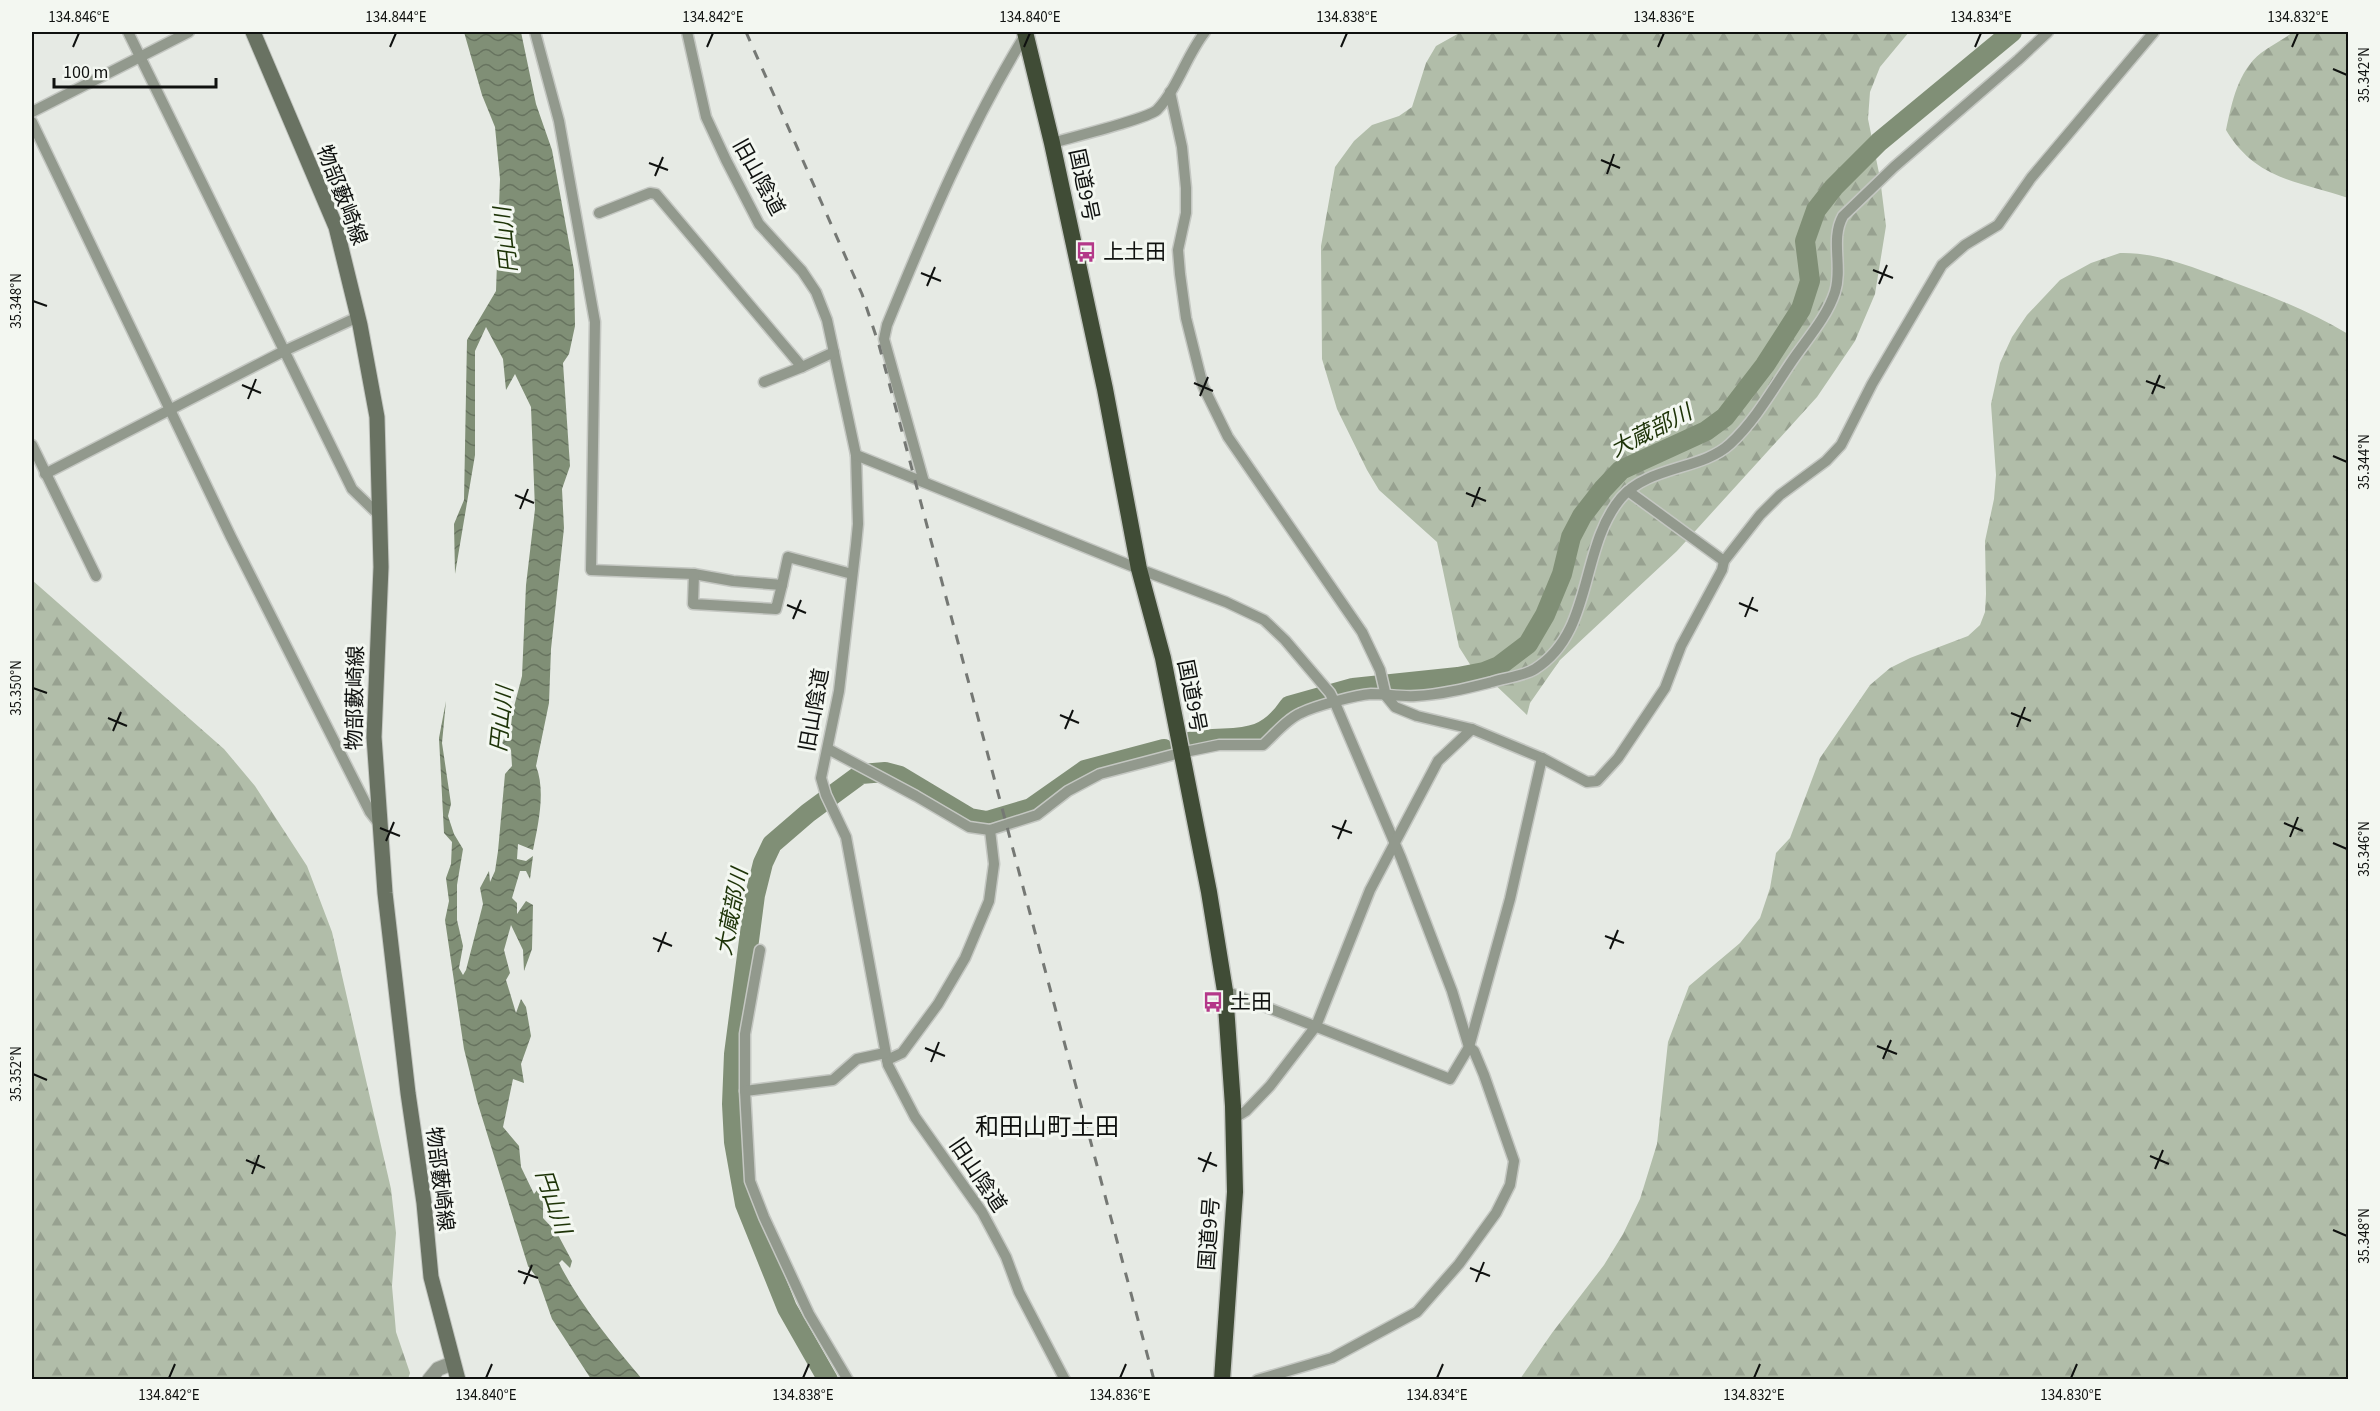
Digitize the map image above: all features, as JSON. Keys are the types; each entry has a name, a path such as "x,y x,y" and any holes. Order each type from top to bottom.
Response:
{"highway":[{"name":"国道9号","path":"1026,32 1105,389 1139,569 1162,658 1209,892 1225,991 1233,1119 1234,1192 1222,1380"}],"main road":[{"name":"物部藪崎線","path":"253,32 336,227 358,317 377,417 381,567 374,737 385,893 431,1277 458,1380"}],"street":[{"path":"128,32 352,489 381,517"},
{"path":"32,112 189,32"},
{"path":"535,32 559,121 596,322 591,570 694,574 733,581 782,585"},
{"name":"旧山陰道","path":"687,32 706,117 759,224 802,271 816,292 827,320 856,455 858,524 839,691 821,778 828,800 846,837 886,1057 915,1117 982,1212 1006,1257 1019,1292 1065,1380"},
{"path":"924,482 884,339 887,325 932,215 1026,32"},
{"path":"1052,143 1155,112 1170,92 1193,46 1205,32"},
{"path":"828,748 969,827 990,830 1036,815 1068,791 1100,774 1219,745 1263,745 1299,713 1370,694 1418,696 1485,683 1534,670 1552,656 1566,639 1607,518 1621,497 1650,477 1717,453 1728,446 1749,423 1826,312 1836,291 1838,278 1836,240 1839,223 1843,216 1894,167 2048,32"},
{"path":"1170,92 1182,147 1186,188 1186,213 1178,250 1185,318 1203,386 1227,437 1362,632 1380,670 1386,696 1395,707 1417,716 1472,729 1542,758 1587,782 1597,781 1618,758 1665,688 1681,646 1722,570 1724,561 1760,515 1780,495 1826,461 1841,445 1872,384 1942,265 1965,245 1998,225 2031,178 2154,32"},
{"path":"32,122 170,410 295,663 370,812 380,825"},
{"path":"599,213 650,193 656,194 802,367"},
{"path":"45,474 284,351 358,317"},
{"path":"764,382 834,352"},
{"path":"32,445 96,576"},
{"path":"856,455 1226,602 1264,620 1285,640 1330,693 1335,703 1395,844 1452,991 1469,1047 1474,1051 1484,1075 1514,1161 1510,1185 1496,1213 1459,1264 1417,1312 1332,1358 1257,1380"},
{"path":"1628,491 1724,561"},
{"path":"694,574 693,604 776,609 788,557 852,574"},
{"path":"1233,1119 1246,1111 1270,1086 1316,1026 1370,890 1438,761 1472,729"},
{"path":"1225,991 1450,1079 1469,1047 1510,899 1542,758"},
{"path":"745,1091 833,1080 857,1059 886,1057 902,1053 938,1004 965,958 989,901 994,864 990,830"},
{"path":"760,950 745,1034 745,1091 750,1181 764,1217 810,1314 848,1380"},
{"path":"429,1380 438,1369 453,1363"}],"green space":[{"path":"1461,32 1909,32 1880,67 1870,92 1868,119 1880,178 1886,226 1875,294 1855,341 1817,397 1677,551 1560,660 1530,703 1527,715 1489,679 1471,666 1459,647 1437,542 1379,490 1337,409 1322,359 1321,246 1335,167 1354,141 1372,125 1399,116 1412,107 1426,63 1436,46"},
{"path":"2293,32 2348,32 2348,198 2295,182 2265,169 2238,147 2226,130 2237,88 2253,60"},
{"path":"2120,253 2159,257 2197,269 2286,303 2348,334 2348,1379 1520,1379 1604,1265 1623,1234 1640,1199 1657,1144 1668,1042 1689,986 1740,943 1760,918 1770,888 1776,853 1790,838 1820,758 1870,685 1890,668 1968,636 1980,625 1985,612 1985,541 1994,499 1996,475 1991,404 2000,363 2012,337 2027,315 2060,280 2091,263"},
{"path":"32,580 224,749 255,786 307,866 332,932 391,1189 396,1233 392,1286 396,1332 410,1373 408,1379 32,1379"}],"water":[{"name":"円山川","path":"464,32 521,32 536,104 552,150 574,270 575,326 569,354 563,363 570,466 562,489 564,528 551,649 549,703 536,766 540,786 540,808 533,850 518,844 517,859 526,861 533,856 530,879 526,871 520,871 512,898 517,903 517,914 526,901 533,905 532,949 524,971 523,950 511,925 504,950 510,973 506,980 516,1013 521,999 526,1007 531,1036 521,1064 524,1083 513,1079 503,1127 519,1146 521,1167 534,1194 538,1189 543,1195 543,1218 557,1233 572,1261 570,1268 562,1260 559,1263 567,1279 597,1323 642,1379 591,1379 552,1319 538,1279 528,1266 477,1101 464,1049 445,920 449,901 446,878 451,864 452,842 444,833 439,738 446,701 442,743 451,804 448,816 454,834 463,849 457,885 457,920 463,946 459,968 463,975 483,904 480,888 489,871 490,882 495,871 505,774 512,766 511,750 502,743 508,730 522,676 526,585 535,509 531,407 515,374 506,390 503,359 486,327 475,351 475,455 455,574 454,524 464,500 467,340 496,291 500,179 495,127 482,95"}],"waterway":[{"name":"大蔵部川","path":"1189,742 1256,734 1278,720 1289,706 1353,688 1458,677 1484,672 1499,666 1528,644 1545,615 1562,574 1571,537 1582,516 1603,489 1621,470 1706,431 1725,417 1765,365 1801,309 1810,281 1805,241 1816,210 1834,187 1879,142 2012,32"},
{"name":"大蔵部川","path":"828,1380 787,1308 745,1204 734,1142 732,1104 734,1054 755,895 763,863 772,844 808,813 861,774 885,772 900,776 970,818 987,821 1031,808 1085,770 1164,749"}],"railway":[{"path":"746,32 862,294 879,345 1154,1380"}],"place":[{"name":"上土田","path":"1086,252"},
{"name":"土田","path":"1213,1002"}],"district":[{"name":"和田山町土田","path":"1047,1127"}]}
